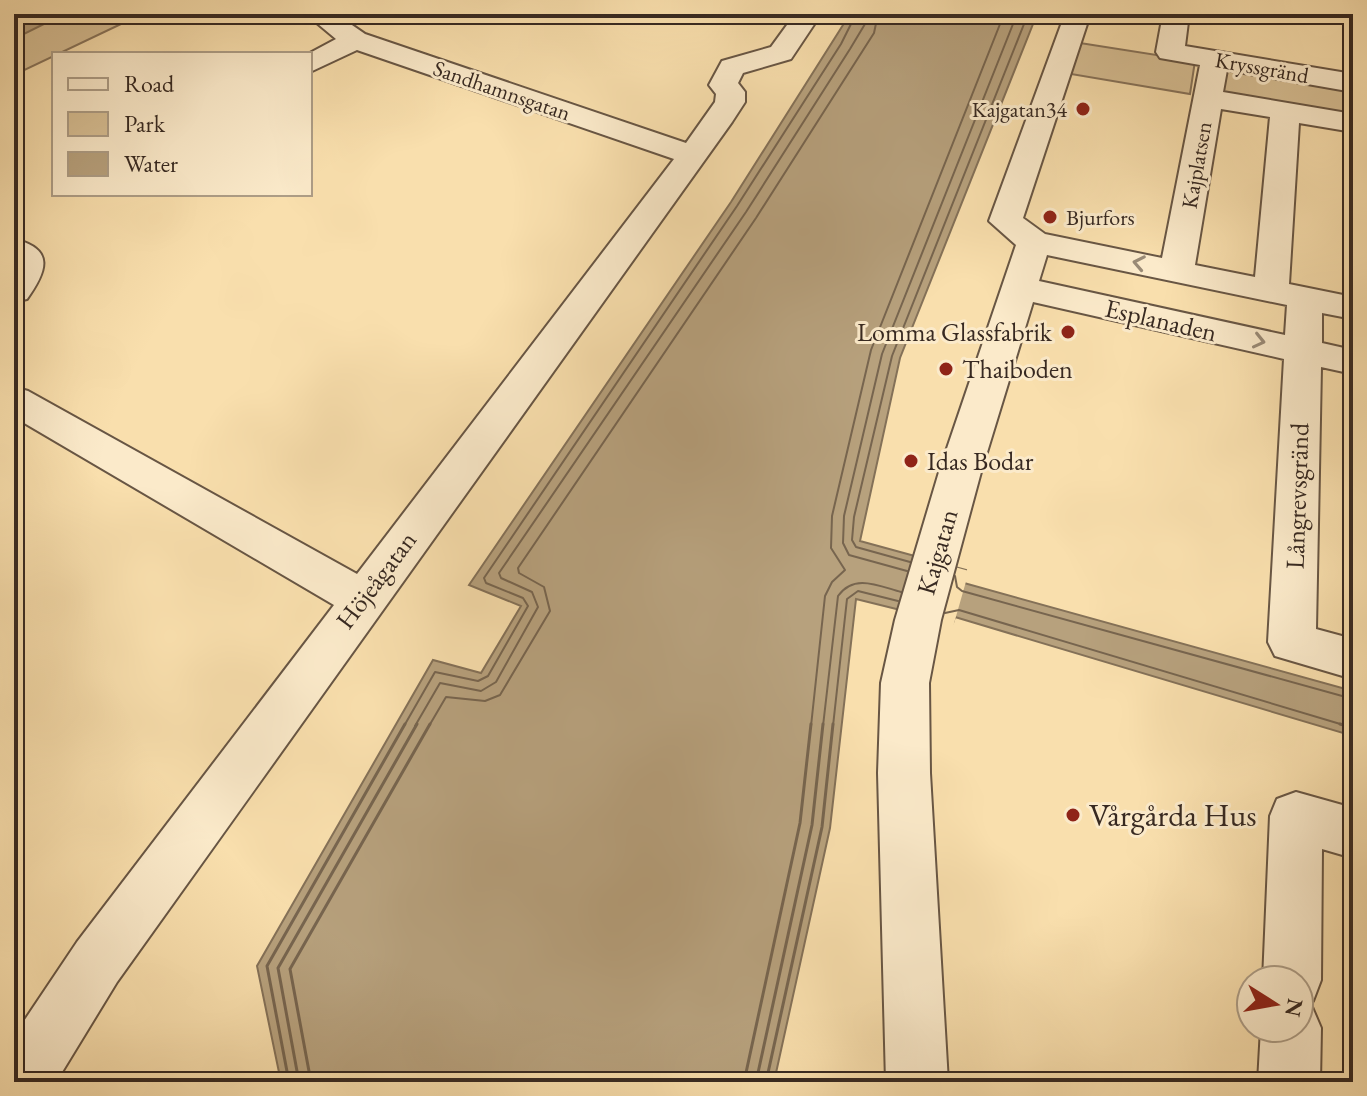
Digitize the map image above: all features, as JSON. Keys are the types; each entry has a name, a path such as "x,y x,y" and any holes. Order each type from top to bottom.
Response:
{"street":[{"name":"Sandhamnsgatan","path":"319,14 355,40 692,155"},
{"name":"Höjeågatan","path":"20,1082 97,962 730,102 731,92 723,85 732,67 781,53 808,14"},
{"path":"1034,242 1006,221 1076,17 1081,14"},
{"name":"Kryssgränd","path":"1176,14 1170,52 1353,83"},
{"path":"312,63 355,40"},
{"name":"Kajplatsen","path":"1177,271 1215,59"},
{"path":"1208,98 1353,123"},
{"path":"1285,111 1288,294 1303,351"},
{"name":"Esplanaden","path":"1034,242 1353,308"},
{"name":"Kajgatan","path":"917,1082 904,773 905,683 918,620 935,561 1034,242"},
{"path":"14,249 25,254 26,275 14,291"},
{"name":"Esplanaden","path":"1019,288 1353,362"},
{"name":"Långrevsgränd","path":"1303,351 1292,642 1353,659"},
{"path":"14,400 362,599"},
{"path":"1292,964 1296,816 1353,833"},
{"path":"1289,1082 1290,1044"}],"green space":[{"path":"14,14 142,14 62,52 52,52 52,57 14,75"},
{"path":"1080,43 1195,61 1190,94 1071,74"},
{"path":"1219,65 1353,87 1353,118 1215,94"}],"water":[{"path":"14,14 64,14 14,39"},
{"path":"850,14 1037,14 900,358 860,541 966,570 964,583 1353,691 1353,736 955,617 953,623 856,599 830,828 774,1082 281,1082 257,966 433,660 481,673 521,606 469,585 731,202"}],"pier":[{"path":"919,557 969,571 953,627 901,614"}],"place":[{"name":"Kajgatan34","path":"1083,109"},
{"name":"Bjurfors","path":"1050,217"},
{"name":"Lomma Glassfabrik","path":"1068,332"},
{"name":"Thaiboden","path":"946,369"},
{"name":"Idas Bodar","path":"911,461"},
{"name":"Vårgårda Hus","path":"1073,815"}]}
